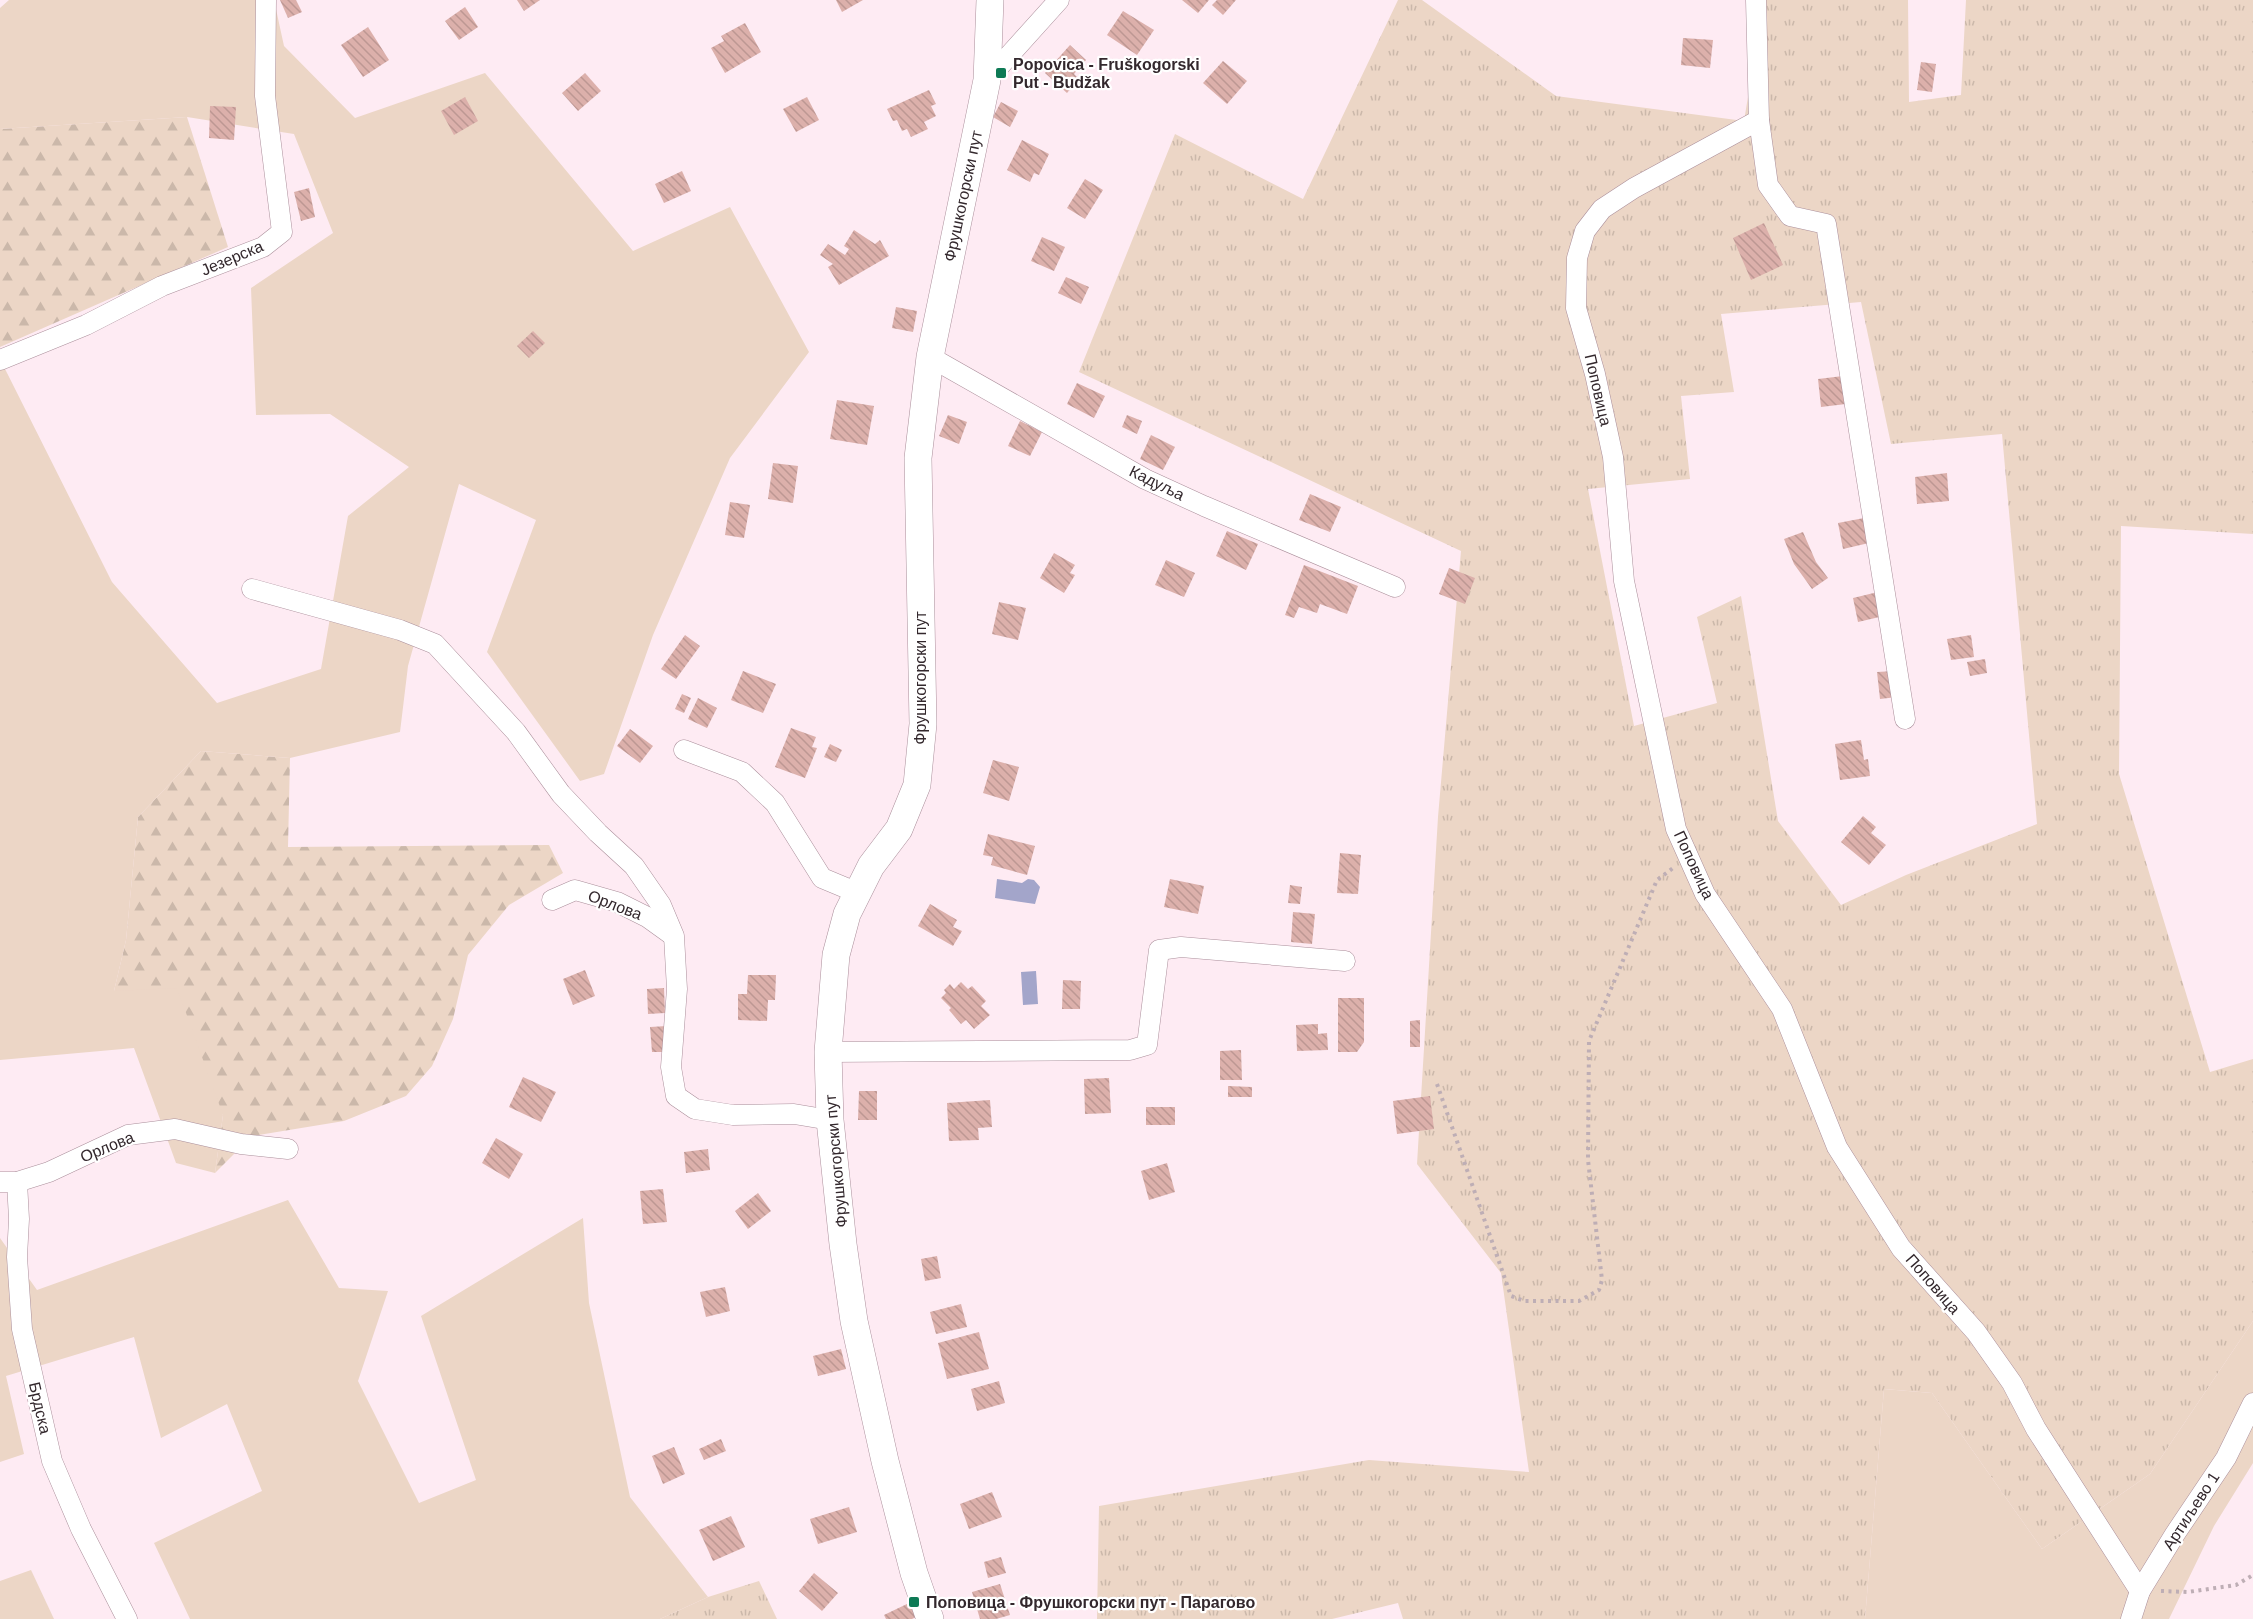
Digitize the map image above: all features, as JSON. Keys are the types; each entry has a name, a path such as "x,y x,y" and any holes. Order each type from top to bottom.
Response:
{"street":[{"name":"Језерска","path":"0,360 86,325 162,286 263,247 282,232 265,96 266,0"},
{"name":"Фрушкогорски пут","path":"930,1619 914,1573 896,1504 854,1321 830,1120 828,1052 836,955 847,914 871,866 899,829 917,785 923,724 918,458 930,357 987,80 990,0"},
{"path":"987,80 1059,0"},
{"path":"1756,0 1759,120 1768,185 1790,216 1826,224 1905,719"},
{"name":"Поповица","path":"1759,120 1634,188 1602,209 1586,231 1577,258 1576,308 1595,374 1613,457 1624,581 1676,829 1705,894 1782,1009 1837,1147 1901,1248 1976,1332 2012,1383 2036,1429 2140,1591"},
{"name":"Кадуља","path":"930,357 1145,479 1395,587"},
{"path":"252,589 400,630 435,644 516,732 561,794 598,834 634,866 661,904 674,936 678,989 671,1067 676,1096 695,1109 733,1115 794,1114 830,1120"},
{"path":"684,750 742,772 775,803 822,878 858,893"},
{"name":"Орлова","path":"552,900 575,890 617,902 647,917 674,936"},
{"path":"828,1052 1130,1050 1147,1045 1159,950 1181,947 1345,961"},
{"name":"Орлова","path":"8,1182 49,1172 128,1135 175,1129 241,1144 288,1149"},
{"name":"Брдска","path":"8,1182 17,1257 22,1329 52,1461 81,1529 127,1619"},
{"name":"Артиљево 1","path":"2131,1619 2140,1591 2226,1458 2253,1403"}],"path":[{"path":"1437,1084 1511,1296 1524,1301 1579,1301 1599,1290 1602,1280 1588,1160 1589,1041 1657,880 1673,868 1691,865"},
{"path":"2140,1591 2188,1592 2236,1585 2253,1575"}],"green space":[{"path":"9,0 274,0 284,46 355,118 485,73 633,251 730,207 809,352 730,458 653,635 604,774 580,781 487,652 536,520 459,484 408,666 400,732 290,758 201,751 138,817 126,940 114,991 177,988 223,1115 215,1173 176,1163 134,1048 0,1060 0,359 112,582 217,703 321,669 348,516 409,467 330,414 256,415 251,288 333,233 294,134 187,117 0,129 0,8"},
{"path":"1398,0 1422,0 1556,96 1744,121 1764,0 1908,0 1909,102 1961,95 1966,0 2253,0 2253,534 2121,526 2119,774 2210,1072 2253,1059 2253,1321 2150,1474 2042,1549 1932,1393 1884,1389 1865,1619 1403,1619 1398,1603 1332,1619 1097,1619 1099,1506 1369,1460 1529,1472 1501,1273 1417,1164 1438,817 1461,551 1079,372 1175,134 1303,199","holes":["1861,302 1891,444 2002,434 2037,824 1906,875 1841,905 1778,821 1741,596 1697,617 1717,703 1634,726 1588,489 1690,479 1681,396 1734,392 1721,314"]},
{"path":"187,117 228,247 0,347 0,129"},
{"path":"201,751 290,758 288,847 549,845 563,873 509,905 468,955 453,1019 432,1066 406,1096 344,1121 252,1136 215,1173 223,1115 114,991 126,940 138,817"},
{"path":"288,1200 339,1288 388,1291 358,1381 419,1503 476,1480 421,1316 583,1218 589,1303 630,1497 708,1597 660,1619 190,1619 154,1543 262,1491 227,1404 161,1438 134,1337 6,1376 24,1454 0,1462 0,1238 37,1290"},
{"path":"2253,1321 2253,1463 2214,1526 2169,1619 1865,1619 1884,1389 1932,1393 2042,1549 2150,1474"},
{"path":"31,1570 54,1619 0,1619 0,1581"},
{"path":"759,1581 777,1619 660,1619 708,1597"}],"water":[{"path":"997,879 1022,883 1028,879 1034,880 1040,887 1035,904 995,898"},
{"path":"1036,971 1038,1004 1023,1005 1021,972"}],"building":[{"path":"280,0 296,0 302,12 288,18"},
{"path":"517,0 540,0 524,11"},
{"path":"836,0 863,0 842,12"},
{"path":"1182,0 1209,0 1198,13"},
{"path":"1217,0 1236,0 1223,15 1212,5"},
{"path":"465,7 478,27 459,40 445,21"},
{"path":"1123,11 1154,30 1137,55 1107,35"},
{"path":"745,23 761,52 725,73 711,48 724,41 721,36"},
{"path":"368,27 389,60 363,77 341,45"},
{"path":"1683,38 1713,40 1710,68 1681,65"},
{"path":"1070,45 1086,60 1074,74 1079,79 1067,93 1045,73"},
{"path":"1223,61 1247,81 1227,104 1203,83"},
{"path":"1921,62 1936,64 1932,92 1917,90"},
{"path":"585,73 601,91 578,111 562,93"},
{"path":"929,90 936,104 931,106 936,116 924,122 928,129 911,137 907,129 902,131 897,120 893,121 887,109"},
{"path":"465,97 478,121 454,135 441,111"},
{"path":"807,97 819,120 796,132 783,109"},
{"path":"1001,102 1018,111 1010,127 993,117"},
{"path":"210,106 236,107 234,140 209,138"},
{"path":"1022,140 1049,154 1039,175 1034,173 1030,182 1007,170"},
{"path":"682,171 691,191 664,203 655,184"},
{"path":"1085,179 1103,190 1085,219 1067,208"},
{"path":"309,188 315,217 301,221 294,192"},
{"path":"1764,223 1783,265 1751,280 1733,238"},
{"path":"854,230 875,244 880,240 889,256 839,285 828,267 833,264 820,255 828,244 845,255 849,249 844,246"},
{"path":"1042,237 1065,247 1054,271 1031,261"},
{"path":"1066,277 1089,287 1081,304 1058,293"},
{"path":"896,307 917,311 913,332 892,328"},
{"path":"533,331 545,343 529,358 517,346"},
{"path":"1843,376 1846,404 1821,407 1818,379"},
{"path":"1077,383 1105,396 1094,418 1067,404"},
{"path":"837,400 874,406 867,445 830,439"},
{"path":"948,415 967,422 959,444 939,436"},
{"path":"1127,415 1142,421 1137,434 1122,427"},
{"path":"1020,421 1042,432 1030,456 1008,446"},
{"path":"1151,435 1175,447 1163,470 1140,459"},
{"path":"773,463 798,466 793,503 768,499"},
{"path":"1947,473 1949,501 1917,504 1915,477"},
{"path":"1310,494 1341,507 1330,532 1299,520"},
{"path":"730,502 750,505 744,538 725,535"},
{"path":"1864,518 1869,543 1843,549 1838,523"},
{"path":"1227,531 1258,544 1246,570 1216,556"},
{"path":"1803,532 1816,562 1828,578 1812,589 1794,564 1784,539"},
{"path":"1054,553 1075,565 1070,573 1075,575 1064,593 1040,578"},
{"path":"1166,560 1195,573 1184,597 1155,585"},
{"path":"1304,565 1358,586 1347,614 1320,604 1317,613 1299,607 1294,618 1285,615"},
{"path":"1449,568 1475,578 1465,604 1439,594"},
{"path":"1882,591 1888,615 1858,622 1853,598"},
{"path":"999,602 1026,608 1018,640 992,634"},
{"path":"685,635 700,646 676,679 661,669"},
{"path":"1971,635 1974,657 1951,660 1947,639"},
{"path":"1985,659 1987,673 1970,676 1967,662"},
{"path":"743,671 776,684 763,713 731,700"},
{"path":"1894,671 1897,697 1880,699 1877,672"},
{"path":"682,694 691,698 684,713 675,709"},
{"path":"698,698 717,708 707,728 688,719"},
{"path":"791,728 816,737 812,747 817,748 805,778 775,767"},
{"path":"630,729 653,746 640,763 617,746"},
{"path":"1861,740 1864,760 1868,759 1870,776 1840,780 1835,744"},
{"path":"830,744 842,750 836,762 824,757"},
{"path":"993,760 1019,767 1009,801 983,793"},
{"path":"1863,816 1876,827 1871,833 1886,845 1869,865 1841,842"},
{"path":"988,834 1035,846 1027,875 991,865 993,857 983,855"},
{"path":"1340,853 1361,855 1358,894 1337,893"},
{"path":"1170,879 1204,886 1198,914 1164,907"},
{"path":"1290,885 1302,887 1300,904 1288,903"},
{"path":"930,904 957,920 953,927 962,931 953,946 918,926"},
{"path":"1293,912 1315,914 1312,944 1291,942"},
{"path":"585,970 595,996 573,1005 563,979"},
{"path":"748,975 776,975 775,1000 768,1000 767,1021 738,1020 738,994 747,994"},
{"path":"1063,980 1081,981 1080,1009 1062,1009"},
{"path":"961,982 968,989 972,986 986,1001 981,1006 990,1015 974,1029 966,1020 961,1024 949,1010 951,1008 941,998 946,993 944,990 950,984 954,989"},
{"path":"664,988 665,1013 648,1014 647,989"},
{"path":"1338,998 1364,998 1364,1042 1357,1052 1338,1052"},
{"path":"1420,1020 1420,1047 1410,1047 1410,1021"},
{"path":"1318,1024 1318,1034 1327,1033 1328,1050 1297,1051 1296,1025"},
{"path":"667,1026 668,1052 652,1052 650,1027"},
{"path":"1241,1050 1242,1080 1220,1080 1220,1051"},
{"path":"523,1077 556,1092 541,1122 509,1107"},
{"path":"1109,1078 1111,1113 1085,1114 1084,1079"},
{"path":"1228,1086 1252,1087 1252,1097 1228,1097"},
{"path":"859,1091 877,1091 877,1120 858,1120"},
{"path":"1430,1096 1434,1129 1397,1134 1393,1101"},
{"path":"990,1100 992,1127 978,1128 979,1140 949,1141 947,1103"},
{"path":"1146,1107 1175,1107 1175,1125 1146,1125"},
{"path":"496,1138 523,1154 509,1179 482,1163"},
{"path":"708,1149 710,1170 686,1173 684,1152"},
{"path":"1167,1163 1175,1192 1149,1200 1141,1171"},
{"path":"663,1189 667,1222 643,1224 640,1191"},
{"path":"758,1193 771,1211 748,1229 735,1211"},
{"path":"937,1256 941,1278 925,1281 921,1259"},
{"path":"725,1287 730,1311 706,1317 700,1292"},
{"path":"961,1304 967,1327 936,1334 930,1312"},
{"path":"979,1332 989,1369 947,1379 938,1343"},
{"path":"841,1349 846,1369 818,1376 813,1356"},
{"path":"999,1381 1005,1403 977,1411 971,1389"},
{"path":"721,1439 726,1451 704,1460 699,1449"},
{"path":"674,1447 685,1474 663,1484 652,1456"},
{"path":"992,1492 1002,1517 969,1529 960,1504"},
{"path":"849,1507 857,1532 818,1544 810,1519"},
{"path":"731,1516 745,1547 713,1561 699,1530"},
{"path":"1001,1557 1006,1573 988,1578 984,1562"},
{"path":"814,1573 838,1593 822,1611 799,1591"},
{"path":"1000,1584 1010,1615 996,1619 980,1619 972,1592"},
{"path":"909,1603 916,1617 886,1619 884,1615"}],"place":[{"name":"Popovica - Fruškogorski Put - Budžak","path":"1001,73"},
{"name":"Поповица - Фрушкогорски пут - Парагово","path":"914,1602"}]}
